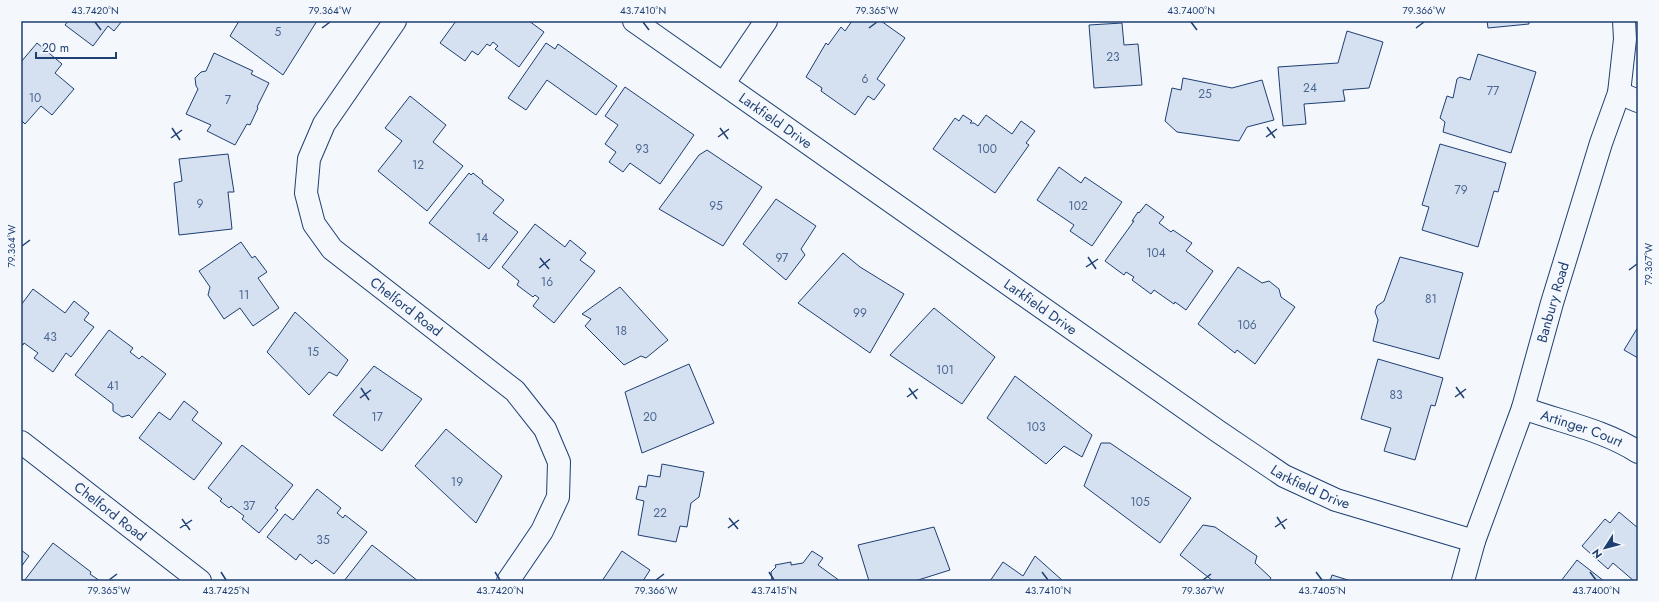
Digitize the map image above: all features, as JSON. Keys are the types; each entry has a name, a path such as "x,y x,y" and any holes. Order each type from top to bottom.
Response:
{"street":[{"name":"Chelford Road","path":"395,21 324,124 309,159 306,193 314,224 332,250 515,391 545,429 559,462 558,497 542,531 508,581"},
{"name":"Larkfield Drive","path":"634,21 1219,432 1284,476 1336,500 1474,541"},
{"path":"724,83 766,21"},
{"name":"Banbury Road","path":"1463,581 1474,541 1523,408 1552,303 1601,143 1629,97 1624,21"},
{"name":"Artinger Court","path":"1523,408 1590,429 1638,452"},
{"name":"Chelford Road","path":"21,442 200,581"}],"building":[{"path":"68,21 122,21 114,31 108,26 93,46 65,25"},
{"path":"239,21 317,21 283,75 230,36"},
{"path":"456,21 529,21 544,32 519,67 495,49 498,46 493,42 490,46 487,44 478,55 472,51 465,61 440,43"},
{"path":"852,21 881,21 905,38 877,79 885,85 874,100 868,96 855,115 821,91 822,88 806,77 826,43 828,45 841,27 845,31"},
{"path":"1487,21 1529,21 1529,24 1488,28"},
{"path":"1122,23 1124,45 1138,44 1142,85 1094,88 1089,25"},
{"path":"1347,31 1383,42 1369,88 1343,90 1345,101 1304,104 1306,124 1283,126 1278,67 1338,63"},
{"path":"37,43 62,64 55,73 74,89 52,115 41,106 25,124 21,120 21,62"},
{"path":"546,43 555,49 558,44 617,86 596,115 547,80 526,110 508,98"},
{"path":"214,53 253,71 251,74 269,83 250,125 247,124 235,145 207,131 211,125 186,114 198,89 195,78 201,72 206,71"},
{"path":"1478,54 1536,72 1511,153 1443,132 1445,122 1440,118 1447,96 1453,98 1457,79 1460,77 1470,80"},
{"path":"1183,78 1232,88 1262,80 1274,120 1247,127 1239,141 1177,132 1165,121 1172,88 1181,90"},
{"path":"625,87 694,135 660,184 630,163 623,172 609,162 616,152 605,144 618,125 605,116"},
{"path":"410,96 446,125 433,142 463,166 427,211 378,171 402,141 385,128"},
{"path":"963,115 972,121 970,123 974,123 978,126 986,115 1012,134 1021,121 1035,131 1026,143 1029,145 995,193 933,149 955,118 959,121"},
{"path":"1440,144 1506,163 1498,192 1494,191 1478,247 1422,230 1429,207 1422,205"},
{"path":"707,150 762,187 723,246 659,209 699,155"},
{"path":"228,154 234,192 228,192 232,229 179,235 174,183 182,181 179,159"},
{"path":"1059,167 1081,183 1085,177 1122,202 1092,246 1070,231 1074,225 1037,200"},
{"path":"469,173 471,175 473,173 483,181 482,183 504,200 493,213 518,232 489,269 429,223"},
{"path":"776,199 816,226 801,249 805,255 786,280 743,244"},
{"path":"1146,204 1164,217 1159,223 1171,232 1173,230 1192,243 1186,251 1213,271 1186,310 1175,302 1174,304 1154,290 1151,294 1132,280 1134,277 1126,272 1124,275 1105,261 1134,221 1132,221 1138,212 1139,213"},
{"path":"535,224 565,247 570,240 586,253 580,260 595,271 554,323 533,306 539,298 535,295 533,297 517,285 519,281 502,267"},
{"path":"241,242 252,258 255,256 267,272 258,278 279,308 253,326 240,308 224,319 208,295 210,287 199,271"},
{"path":"843,253 860,267 904,294 870,353 798,303"},
{"path":"1400,257 1463,273 1439,359 1373,341 1378,320 1375,312 1377,306 1384,301"},
{"path":"1238,267 1262,283 1269,281 1279,289 1281,297 1295,307 1255,364 1237,350 1235,353 1198,324"},
{"path":"620,287 668,340 646,358 641,356 624,365 585,326 591,319 582,314"},
{"path":"33,289 65,313 74,301 89,313 84,320 94,327 71,357 66,353 53,372 34,358 38,353 24,343 23,345 21,344 21,305"},
{"path":"934,308 995,357 962,404 890,355"},
{"path":"295,312 348,360 337,376 329,372 309,395 267,352"},
{"path":"1638,327 1638,358 1624,350"},
{"path":"109,330 133,348 130,352 139,359 142,356 166,374 132,418 129,415 122,417 113,411 113,404 75,375"},
{"path":"1378,359 1443,378 1435,406 1431,405 1415,460 1384,451 1391,428 1361,419"},
{"path":"689,364 714,423 642,453 625,392"},
{"path":"374,366 422,399 382,451 333,415"},
{"path":"1015,376 1092,435 1082,457 1064,446 1046,464 987,418"},
{"path":"184,401 198,412 192,420 222,443 194,480 139,438 159,412 170,420"},
{"path":"446,429 502,476 476,523 415,466"},
{"path":"1101,443 1110,443 1191,498 1160,543 1084,486"},
{"path":"242,445 293,485 275,508 278,510 259,533 242,519 244,516 231,506 229,508 220,501 222,499 208,488"},
{"path":"662,464 704,472 699,497 691,503 687,527 680,526 676,542 638,535 644,501 636,499 639,486 646,487 648,475 660,477"},
{"path":"317,489 341,508 337,513 343,518 345,515 367,532 334,574 316,560 312,564 300,554 296,560 267,537 285,514 293,520"},
{"path":"1619,512 1638,528 1638,581 1634,581 1613,563 1608,569 1582,546 1605,519 1610,523"},
{"path":"1203,525 1215,527 1257,556 1255,563 1271,578 1269,581 1213,581 1180,555"},
{"path":"934,527 950,570 915,581 869,581 858,545"},
{"path":"53,543 91,572 90,574 100,581 24,581"},
{"path":"372,545 418,581 344,581"},
{"path":"21,550 29,556 21,567"},
{"path":"622,551 650,570 643,581 602,581"},
{"path":"812,551 823,558 818,565 840,581 772,581 771,572 776,567 775,565 791,562 791,565 803,563"},
{"path":"1035,556 1063,581 990,581 1003,562 1023,576"},
{"path":"1577,560 1604,581 1561,581"},
{"path":"1332,575 1351,581 1330,581"}]}
